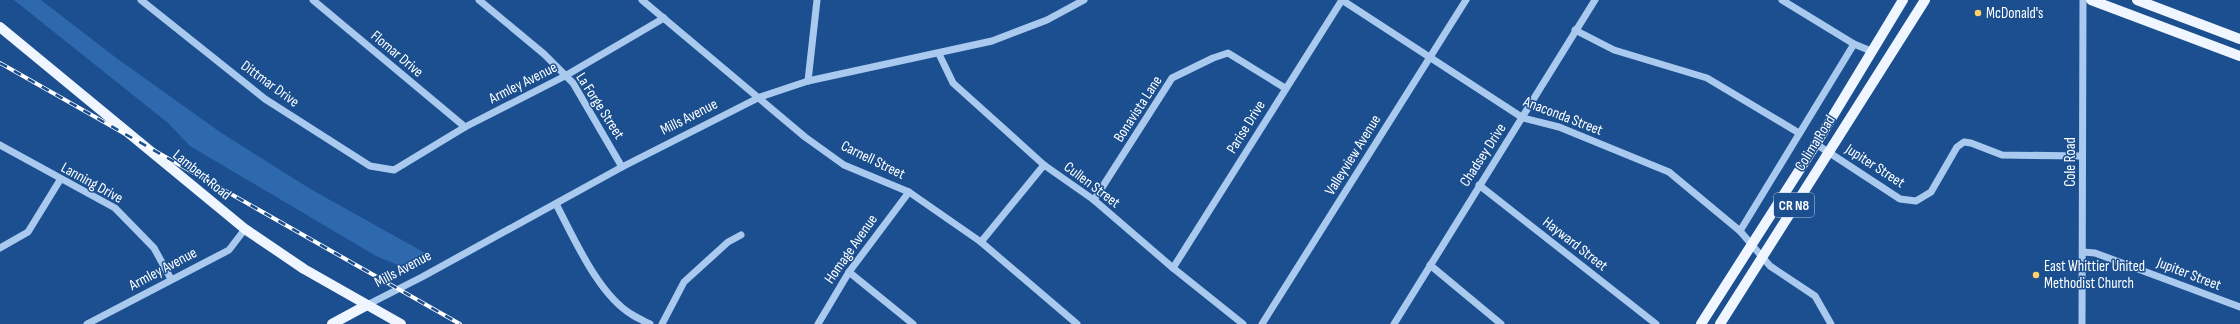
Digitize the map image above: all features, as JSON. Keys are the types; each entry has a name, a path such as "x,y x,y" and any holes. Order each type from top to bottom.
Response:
{"main road":[{"name":"Colima Road","path":"1700,324 1816,144 1903,0"},
{"name":"Colima Road","path":"1720,324 1925,0"},
{"path":"2091,0 2240,56"},
{"path":"2137,0 2240,38"},
{"name":"Lambert Road","path":"0,27 244,229 304,269 401,324"},
{"name":"Mills Avenue","path":"332,324 367,305"}],"street":[{"name":"Dittmar Drive","path":"141,0 265,99 370,166 394,170"},
{"name":"Flomar Drive","path":"313,0 465,127"},
{"name":"La Forge Street","path":"479,0 544,54 573,83 622,167"},
{"name":"Carnell Street","path":"642,0 760,97 805,137 844,165 909,192 981,242 1077,324"},
{"path":"808,81 817,0"},
{"name":"Mills Avenue","path":"367,305 622,167 760,97 808,81 939,54 992,41 1047,20 1084,0"},
{"name":"Anaconda Street","path":"1342,0 1431,56 1522,118 1559,127 1669,172 1740,231 1761,258 1770,266 1815,296 1831,324"},
{"name":"Parise Drive","path":"1173,268 1285,88 1342,0"},
{"name":"Valleyview Avenue","path":"1262,324 1466,0"},
{"name":"Chadsey Drive","path":"1394,324 1479,184 1595,0"},
{"path":"1782,0 1854,44 1871,51"},
{"name":"Cole Road","path":"2082,324 2083,0"},
{"name":"Armley Avenue","path":"394,170 465,127 565,76 664,18"},
{"path":"1575,30 1614,50 1707,78 1799,134"},
{"path":"1740,231 1854,44"},
{"name":"Bonavista Lane","path":"1094,200 1172,78 1213,58 1228,53 1285,88"},
{"name":"Cullen Street","path":"939,54 953,83 1044,165 1094,200 1173,268 1244,324"},
{"name":"Jupiter Street","path":"1816,144 1900,199 1916,201 1931,192 1957,147 1964,142 1971,143 2002,155 2082,156"},
{"name":"Lanning Drive","path":"0,145 60,180 115,208 154,248 171,279"},
{"path":"981,242 1044,165"},
{"path":"0,248 28,232 60,180"},
{"name":"Hayward Street","path":"1479,184 1656,324"},
{"name":"Homage Avenue","path":"818,324 849,272 909,192"},
{"path":"556,204 584,259 609,293 630,313 650,324"},
{"name":"Armley Avenue","path":"87,324 229,250 244,229"},
{"path":"662,324 684,282 728,242 741,235"},
{"name":"Jupiter Street","path":"2083,252 2095,253 2240,307"},
{"path":"1430,265 1501,324"},
{"path":"849,272 913,324"}],"shaded area":[{"path":"14,0 41,0 115,57 220,132 312,190 427,254 415,263 403,267 376,256 190,146 168,123"}],"railway":[{"path":"0,63 460,324"}],"place":[{"name":"McDonald's","path":"1978,13"},
{"name":"East Whittier United Methodist Church","path":"2036,275"}]}
